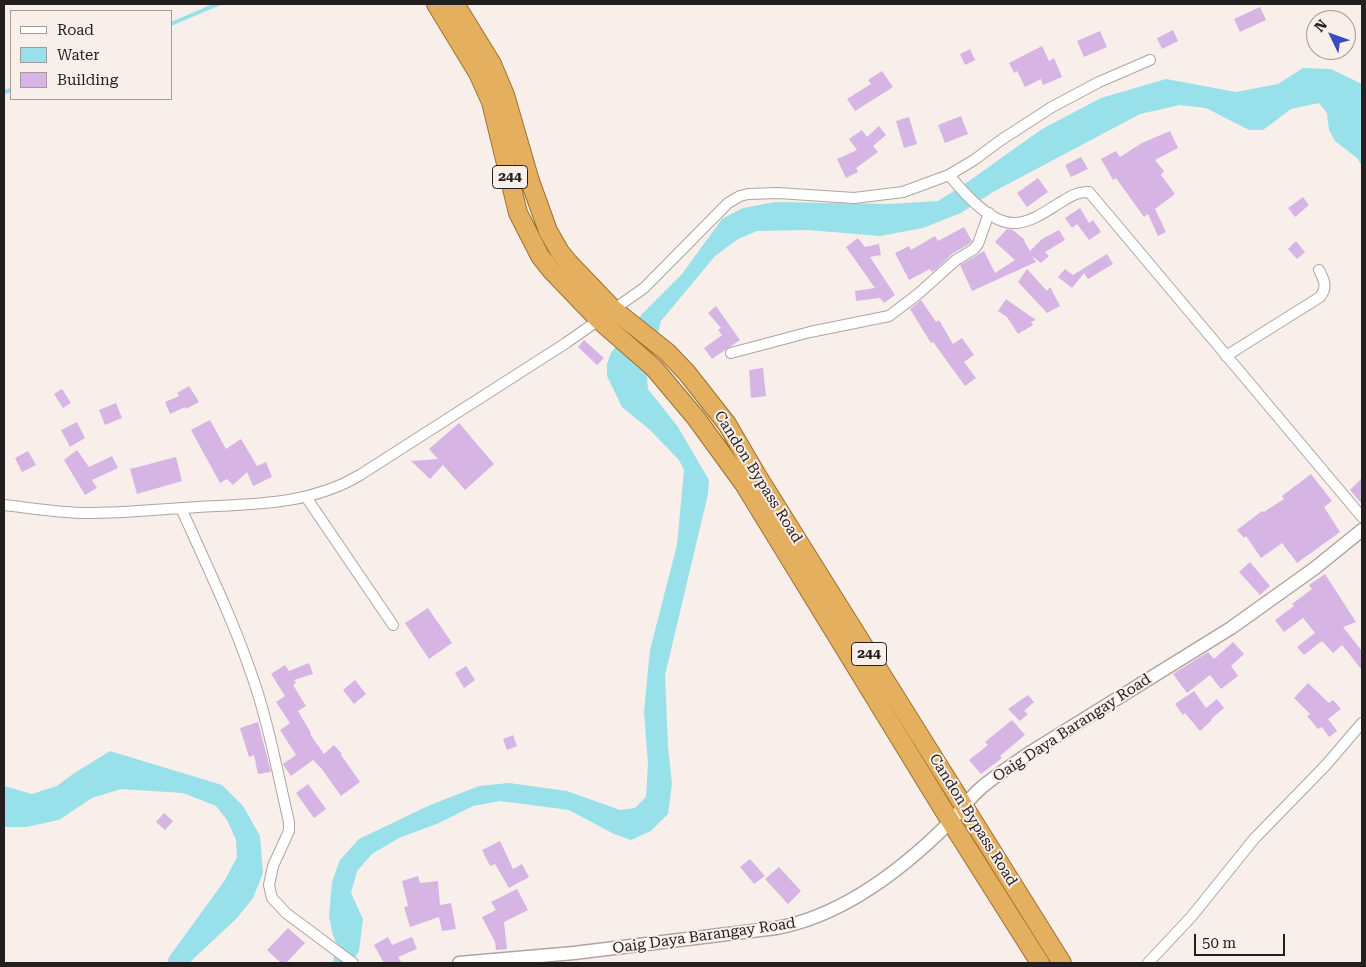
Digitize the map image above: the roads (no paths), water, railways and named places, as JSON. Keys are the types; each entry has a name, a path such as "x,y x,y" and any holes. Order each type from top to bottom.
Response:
{"highway":[{"name":"Candon Bypass Road","path":"436,4 478,73 491,102 516,207 532,242 551,270 612,315 667,352 694,382 726,424 1062,963"},
{"name":"Candon Bypass Road","path":"455,4 492,64 505,95 530,181 548,230 568,263 612,315 612,332 654,368 696,418 744,484 951,822 1040,963"}],"street":[{"path":"4,505 86,513 261,504 306,497 342,486 612,315 644,288 728,203 740,196 778,193 869,198 903,192 949,175 1052,107 1098,82 1150,60"},
{"path":"949,175 977,206 1000,220 1016,223 1038,216 1082,191 1089,192 1362,517"},
{"path":"731,353 810,332 889,316 918,294 956,260 974,249 978,244 989,213"},
{"path":"1226,356 1320,297 1324,291 1325,284 1319,270"},
{"path":"306,497 393,624"},
{"path":"181,508 229,617 250,670 265,718 289,822 289,831 273,866 269,885 272,898 286,913 353,963"},
{"name":"Oaig Daya Barangay Road","path":"459,963 574,953 794,925 814,918 862,893 916,854 951,822 982,787 1031,752 1262,606 1362,530"},
{"path":"1148,963 1192,916 1254,839 1326,765 1362,723"}],"water":[{"path":"1303,68 1331,69 1362,84 1362,166 1357,158 1335,141 1329,130 1327,113 1319,103 1291,109 1263,130 1249,130 1206,108 1180,105 1140,114 993,192 961,213 923,228 880,236 808,230 757,231 738,239 715,256 661,321 647,377 648,389 678,427 709,480 708,494 665,675 668,746 672,784 668,814 651,831 631,840 614,834 569,810 500,801 473,806 439,823 399,838 372,854 357,871 351,893 363,919 359,951 352,963 333,963 336,943 329,916 332,882 340,860 359,839 428,806 479,786 509,783 567,791 620,810 635,808 646,797 648,764 644,712 650,650 677,545 684,470 679,460 649,429 622,407 607,376 607,364 611,353 642,314 682,274 722,219 743,208 775,202 888,204 938,201 1042,129 1101,98 1166,79 1236,92 1278,84"},
{"path":"110,751 222,785 243,806 260,836 263,873 253,898 237,918 189,963 167,963 169,957 225,880 237,857 236,840 227,820 216,806 183,793 121,789 92,798 59,820 26,827 4,827 4,786 32,794 57,786"}],"waterway":[{"path":"172,24 218,4"},
{"path":"4,92 10,90"}]}
